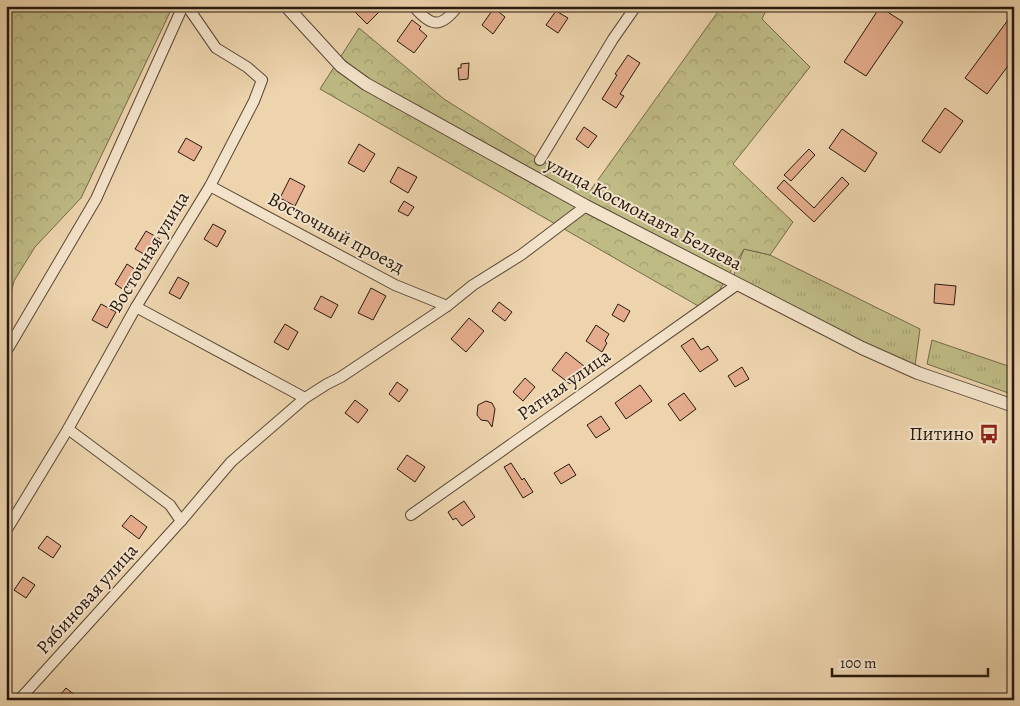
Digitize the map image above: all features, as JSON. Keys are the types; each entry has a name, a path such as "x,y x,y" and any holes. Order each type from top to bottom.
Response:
{"street":[{"path":"6,352 96,199 183,6"},
{"name":"Восточная улица","path":"6,531 68,429 136,306 210,186 254,101 262,80 247,67 216,48 187,6"},
{"name":"улица Космонавта Беляева","path":"286,6 342,66 366,84 586,206 862,348 918,373 1014,406"},
{"path":"413,6 426,20 433,23 450,17 458,6"},
{"path":"540,160 613,40 636,6"},
{"name":"Восточный проезд","path":"210,186 395,285 447,306"},
{"name":"Рябиновая улица","path":"19,700 181,521 231,462 305,398 326,384 341,377 447,306 473,285 520,255 586,206"},
{"name":"Ратная улица","path":"411,514 738,284"},
{"path":"136,306 305,398"},
{"path":"68,429 170,505 181,521"}],"green space":[{"path":"6,6 173,6 81,198 35,247 14,281 6,315"},
{"path":"722,6 768,6 762,19 810,67 733,164 793,222 770,255 744,249 707,311 320,89 359,28 444,99 590,191"},
{"path":"744,249 770,255 920,329 915,366 850,336 733,277"},
{"path":"932,340 1014,368 1014,395 927,364"}],"building":[{"path":"349,6 385,6 367,24"},
{"path":"880,7 903,22 866,76 844,62"},
{"path":"494,8 505,17 493,34 482,25"},
{"path":"556,11 568,18 558,33 546,25"},
{"path":"1014,12 1014,58 987,94 965,78"},
{"path":"412,20 421,27 419,29 427,36 414,53 397,41"},
{"path":"628,55 640,63 620,94 624,96 616,108 602,99 617,75 615,74"},
{"path":"469,63 468,79 459,80 458,68 461,68 461,64"},
{"path":"945,108 963,121 940,153 922,141"},
{"path":"584,127 597,136 588,148 576,139"},
{"path":"842,129 877,153 865,172 829,148"},
{"path":"186,138 202,147 194,161 178,152"},
{"path":"359,144 375,154 364,172 348,163"},
{"path":"809,149 815,155 791,181 784,175"},
{"path":"398,167 417,177 408,193 390,182"},
{"path":"842,177 849,184 814,222 777,188 784,180 814,208"},
{"path":"290,178 305,186 295,206 280,198"},
{"path":"404,201 414,207 408,216 398,211"},
{"path":"213,224 226,231 217,247 204,239"},
{"path":"146,231 160,239 149,257 135,249"},
{"path":"127,264 139,272 127,292 115,284"},
{"path":"178,277 189,283 180,299 169,293"},
{"path":"935,284 956,286 954,305 934,303"},
{"path":"371,288 386,296 373,320 358,313"},
{"path":"321,296 338,305 331,318 314,309"},
{"path":"499,302 512,312 505,321 492,311"},
{"path":"101,304 116,312 107,328 92,320"},
{"path":"618,304 630,311 624,322 612,315"},
{"path":"469,318 484,331 466,352 451,339"},
{"path":"285,324 298,332 288,350 274,342"},
{"path":"596,325 609,334 602,352 586,341"},
{"path":"693,338 701,350 708,346 718,360 700,372 681,346"},
{"path":"566,352 584,366 570,384 552,370"},
{"path":"742,367 749,379 735,387 728,376"},
{"path":"525,378 535,387 523,401 513,392"},
{"path":"397,382 408,390 399,402 389,394"},
{"path":"640,385 652,401 626,419 615,403"},
{"path":"684,393 696,409 680,421 668,404"},
{"path":"355,400 368,410 358,423 345,413"},
{"path":"486,401 492,403 495,409 492,427 488,421 481,420 477,415 478,405"},
{"path":"601,416 610,429 596,438 587,425"},
{"path":"407,455 425,467 415,482 397,469"},
{"path":"511,463 522,480 524,478 533,492 523,498 504,467"},
{"path":"569,464 576,475 561,484 554,473"},
{"path":"464,501 475,517 462,526 456,518 453,520 448,512"},
{"path":"131,515 147,527 139,539 122,526"},
{"path":"47,536 61,546 53,558 38,548"},
{"path":"23,577 35,585 26,598 14,590"},
{"path":"66,688 81,700 56,700"}],"place":[{"name":"Питино","path":"989,434"}]}
